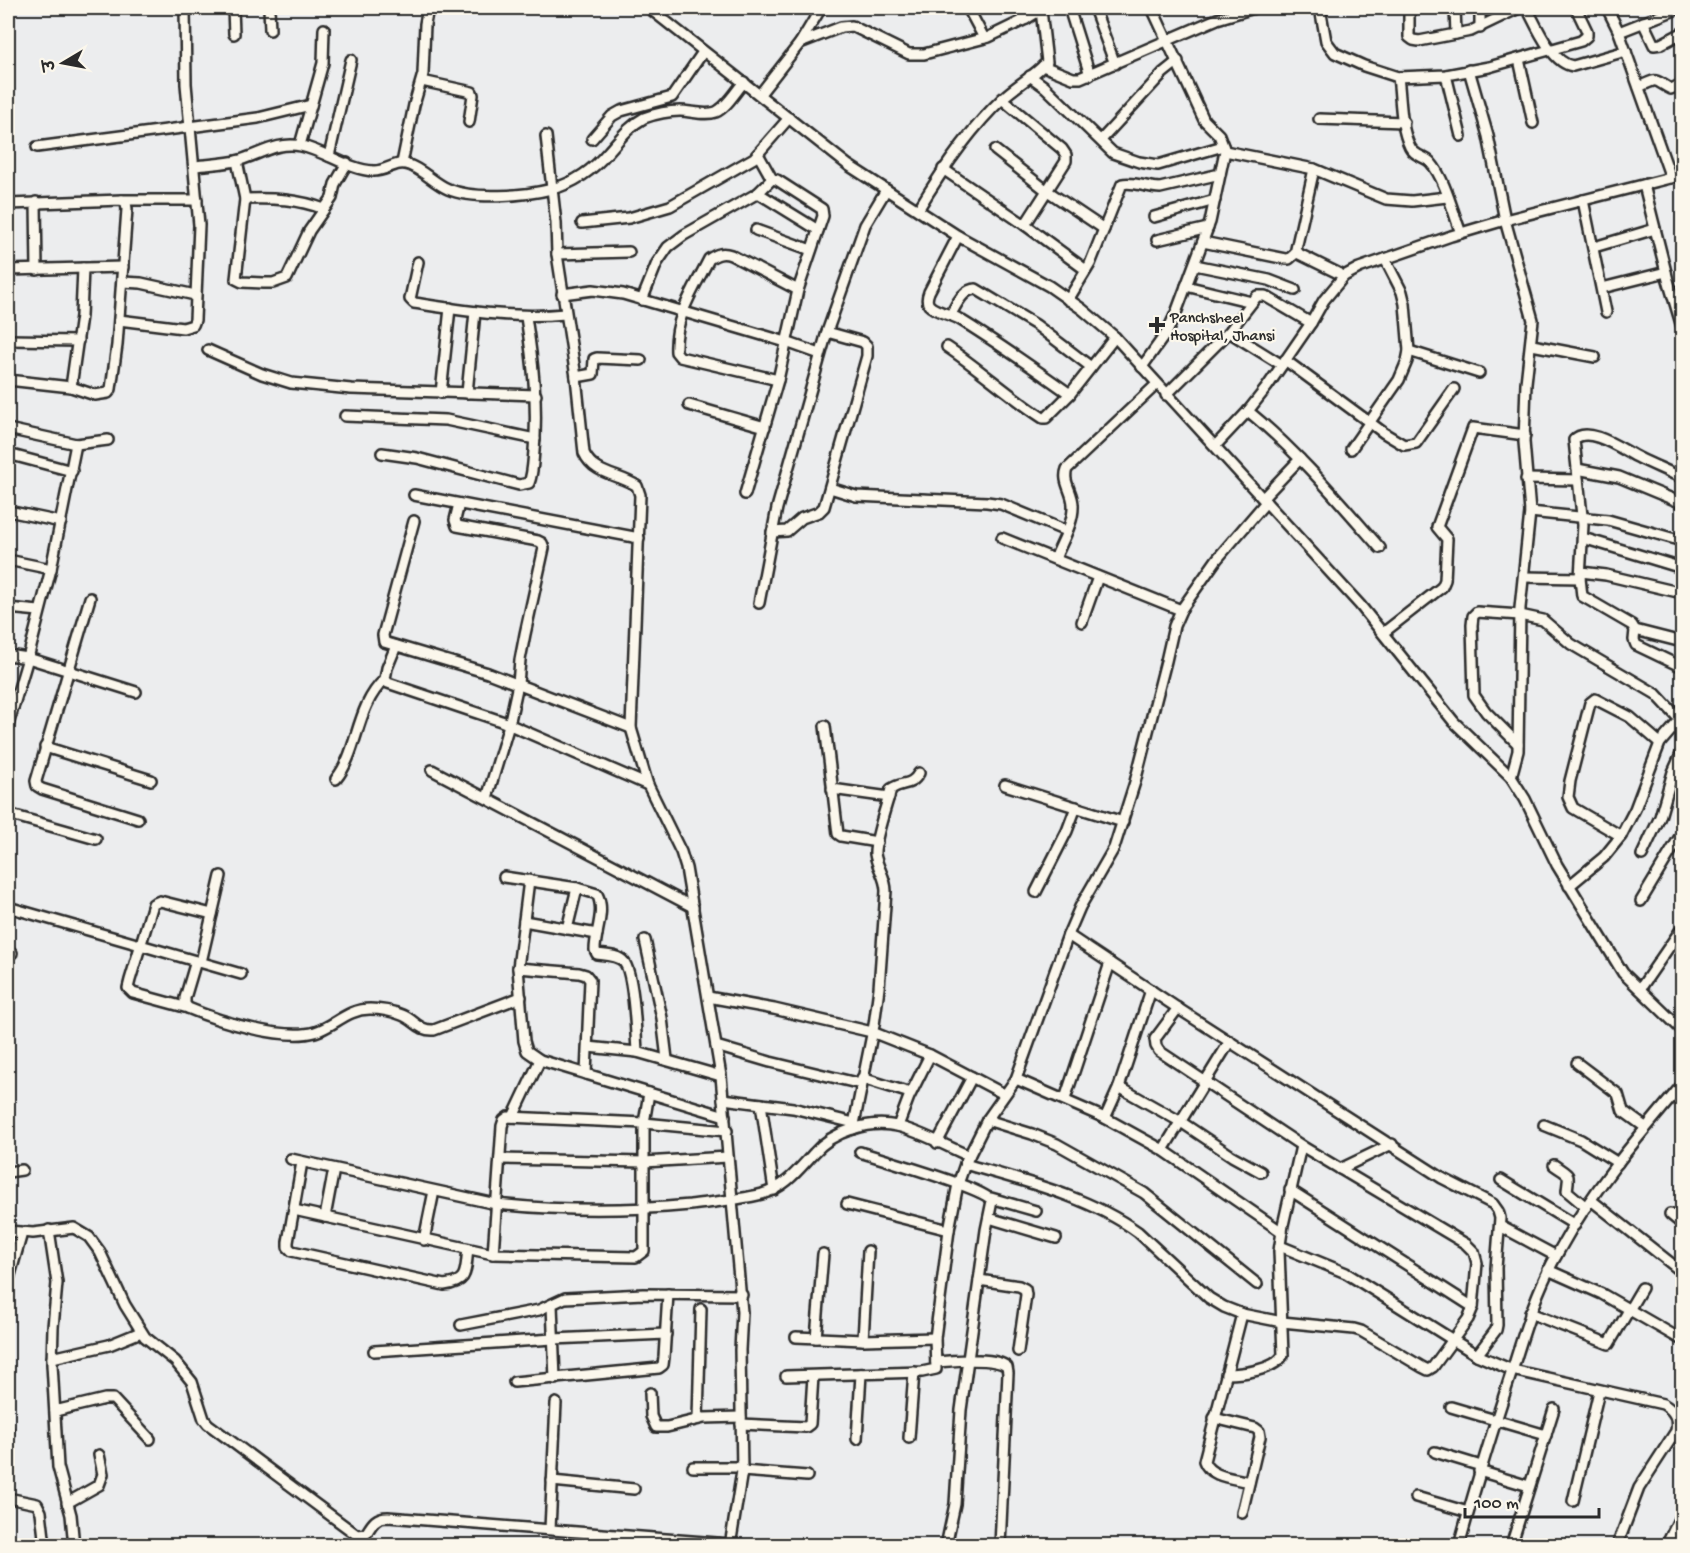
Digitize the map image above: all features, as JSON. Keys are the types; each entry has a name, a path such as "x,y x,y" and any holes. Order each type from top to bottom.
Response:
{"street":[{"path":"119,320 189,327 195,320 199,235 195,166 186,84 185,8"},
{"path":"232,8 234,34"},
{"path":"269,8 270,30"},
{"path":"402,163 414,105 422,81 428,8"},
{"path":"649,8 848,165 958,236 1028,273 1068,300 1115,337 1355,600 1454,722 1511,777 1519,788 1569,886 1623,973 1683,1030"},
{"path":"760,94 800,43 821,8"},
{"path":"968,8 984,38"},
{"path":"1018,8 1026,19"},
{"path":"1069,8 1090,75"},
{"path":"1094,8 1115,64"},
{"path":"1142,367 1167,332 1195,265 1215,200 1224,148 1219,135 1204,120 1152,8"},
{"path":"1043,66 1073,78 1090,75 1217,19 1254,8"},
{"path":"1320,8 1326,41 1335,53 1364,66 1398,77 1446,75 1519,59 1581,41 1587,36 1587,31 1576,8"},
{"path":"1409,8 1408,32 1409,37 1413,40 1480,28 1519,8"},
{"path":"1455,8 1455,34"},
{"path":"1480,8 1480,28"},
{"path":"1527,8 1550,51 1567,65 1573,66 1626,51"},
{"path":"1607,8 1619,32 1671,178"},
{"path":"1619,32 1680,8"},
{"path":"800,43 847,26 856,27 901,51 916,55 984,38 1042,9 1047,62 1002,99 943,169 918,210"},
{"path":"1643,22 1654,45 1683,33"},
{"path":"300,145 323,63 324,29"},
{"path":"592,139 612,116 621,111 672,96 703,51"},
{"path":"1519,59 1533,123"},
{"path":"329,156 351,60"},
{"path":"1101,140 1166,70 1178,61"},
{"path":"1469,70 1488,136 1505,220 1532,312 1532,345 1526,383 1525,435 1526,479 1530,512 1520,615 1518,744 1511,777"},
{"path":"1446,75 1461,136"},
{"path":"1030,76 1113,153 1150,165 1224,148 1314,169 1386,199 1412,201 1447,197"},
{"path":"1398,77 1409,146 1416,155 1429,161 1433,166 1461,233"},
{"path":"1639,87 1657,79 1671,89 1683,84"},
{"path":"422,81 472,92 469,122"},
{"path":"195,166 237,160 276,146 300,145 371,171 388,169 402,163 410,165 437,183 458,192 502,195 553,189 578,178 595,166 637,122 652,115 678,111 709,113 717,111 744,82"},
{"path":"1002,99 1065,152 1066,161 1025,225"},
{"path":"37,147 258,118 312,105"},
{"path":"582,223 629,218 654,212 710,184 758,154 789,118"},
{"path":"1319,118 1404,122"},
{"path":"363,1545 366,1534 375,1520 388,1517 730,1545 742,1469 742,1295 721,1076 686,868 681,852 648,785 631,728 640,495 637,486 589,464 584,453 576,376 557,254 553,189 546,136"},
{"path":"995,150 1046,190 1104,229"},
{"path":"758,154 771,179"},
{"path":"237,160 245,199 236,279 242,282 273,283 287,278 309,231 332,198 335,184 347,163"},
{"path":"943,169 1086,270"},
{"path":"1297,252 1314,169"},
{"path":"1068,300 1086,270 1120,187 1125,183 1160,188 1220,174"},
{"path":"1216,446 1248,411 1311,323 1324,300 1344,276 1461,233 1683,175"},
{"path":"642,300 657,263 668,247 684,235 758,193 771,179"},
{"path":"745,494 778,380 798,290 823,216 820,206 777,180 771,179"},
{"path":"1644,185 1666,272 1683,327"},
{"path":"759,603 777,508 826,332 865,225 886,190"},
{"path":"758,193 818,230"},
{"path":"245,199 296,200 324,209"},
{"path":"8,380 71,387 95,395 108,393 111,388 122,282 127,209 126,203 122,200"},
{"path":"8,204 197,200"},
{"path":"1154,217 1215,200"},
{"path":"1583,200 1606,312"},
{"path":"36,202 36,270"},
{"path":"1157,240 1208,228"},
{"path":"1593,247 1655,229"},
{"path":"756,230 810,250"},
{"path":"958,236 927,297 931,307 951,314 1017,356 1070,394"},
{"path":"1203,242 1286,259 1297,252"},
{"path":"557,254 629,252"},
{"path":"1297,252 1344,276"},
{"path":"778,380 680,357 675,346 682,311 709,259 724,253 798,290"},
{"path":"1351,450 1399,380 1409,351 1402,292 1385,260"},
{"path":"418,262 411,302 526,317 565,314"},
{"path":"1195,265 1269,280 1295,290"},
{"path":"8,270 123,267"},
{"path":"71,387 81,316 83,268"},
{"path":"1602,288 1666,272"},
{"path":"122,282 141,283 195,296"},
{"path":"1186,286 1252,302"},
{"path":"951,314 964,294 976,289 1036,325 1091,367"},
{"path":"562,294 593,290 609,291 820,354"},
{"path":"1166,395 1229,332 1257,296 1265,296 1311,323"},
{"path":"441,393 450,308"},
{"path":"468,393 475,312"},
{"path":"382,453 417,458 525,485 531,478 536,395 526,317"},
{"path":"772,532 787,531 802,518 823,510 868,351 863,342 826,332"},
{"path":"1229,332 1284,362 1404,445 1416,443 1454,389"},
{"path":"947,347 971,363 1011,397 1043,418 1050,416 1070,394 1115,337"},
{"path":"8,340 78,341"},
{"path":"1532,345 1595,357"},
{"path":"208,350 262,374 291,383 351,389 536,395"},
{"path":"1409,351 1479,373"},
{"path":"576,376 593,374 594,362 597,358 641,360"},
{"path":"1055,559 1074,507 1065,478 1067,469 1157,384"},
{"path":"689,405 765,427"},
{"path":"1248,411 1300,459 1380,548"},
{"path":"345,416 446,420 535,439"},
{"path":"1383,633 1442,587 1447,539 1437,527 1473,428 1525,435"},
{"path":"8,429 76,444 108,440"},
{"path":"1683,478 1605,439 1587,435 1579,436 1574,440 1582,516 1580,589 1583,597 1632,625 1635,630 1636,645 1683,667"},
{"path":"8,726 51,569 76,444"},
{"path":"8,454 72,471"},
{"path":"786,1376 935,1370 935,1338 958,1184 987,1120 1016,1079 1068,935 1080,908 1114,848 1138,771 1173,626 1181,610 1217,559 1300,459"},
{"path":"1526,479 1578,474 1619,477 1683,503"},
{"path":"830,488 856,496 1001,504 1066,531"},
{"path":"414,495 639,538"},
{"path":"459,504 455,520 457,526 538,541 544,548 520,660 518,684 509,725 487,798"},
{"path":"8,511 61,522"},
{"path":"1530,512 1582,516 1623,523 1683,541"},
{"path":"414,521 383,635 384,642 518,684 631,728"},
{"path":"1002,538 1181,610"},
{"path":"1583,538 1683,568"},
{"path":"8,560 51,569"},
{"path":"1524,578 1606,575 1683,594"},
{"path":"1082,622 1098,577"},
{"path":"90,598 36,777 37,786 138,819"},
{"path":"8,608 39,610"},
{"path":"1518,744 1486,712 1474,695 1472,625 1473,616 1477,612 1520,615 1543,620 1571,644 1656,694 1682,721 1660,743 1635,810 1621,836 1604,857 1569,886"},
{"path":"1635,630 1683,642"},
{"path":"336,779 344,768 372,694 385,679 396,646"},
{"path":"8,655 69,669 136,692"},
{"path":"385,679 393,685 509,725 648,785"},
{"path":"1621,836 1573,808 1568,797 1590,703 1595,699 1630,717 1660,743"},
{"path":"825,726 838,834 877,842"},
{"path":"45,747 151,780"},
{"path":"1642,855 1660,817 1673,772 1683,752"},
{"path":"432,770 693,907"},
{"path":"291,1159 496,1204 527,1208 644,1209 731,1199 774,1190 793,1178 824,1144 854,1126 879,987 886,881 875,856 877,842 892,788 915,780 919,773"},
{"path":"1005,785 1123,822"},
{"path":"832,789 889,797"},
{"path":"1036,892 1067,831 1076,807"},
{"path":"8,814 96,838"},
{"path":"1641,901 1683,833"},
{"path":"188,1008 185,998 199,962 221,876"},
{"path":"504,876 577,888 592,892 599,897 600,912 595,950 597,954 617,957 626,965 633,1002 637,1052"},
{"path":"529,880 518,968 524,1041 527,1051 540,1060 725,1116"},
{"path":"567,929 577,888"},
{"path":"212,914 156,902 151,908 130,980 129,991 251,1027 287,1035 315,1032 348,1013 367,1009 400,1014 426,1030 434,1029 520,997"},
{"path":"8,907 241,974"},
{"path":"524,921 597,934"},
{"path":"1640,989 1683,928"},
{"path":"1068,935 1442,1178 1492,1204 1498,1211 1500,1226 1496,1268 1497,1325 1496,1330 1477,1355"},
{"path":"645,940 662,1018 667,1059"},
{"path":"1065,1099 1110,963"},
{"path":"518,968 586,975 590,980 586,1074"},
{"path":"1105,1118 1119,1087 1151,990"},
{"path":"708,996 872,1032 930,1055 1004,1094"},
{"path":"723,1099 793,1108 854,1126 898,1126 937,1143 967,1160 1071,1198 1125,1223 1138,1232 1209,1298 1242,1314 1282,1322 1361,1331 1428,1370 1433,1367 1468,1319 1473,1307 1477,1263 1471,1248 1301,1146 1159,1051 1156,1046 1157,1036 1178,1008"},
{"path":"1163,1150 1230,1041"},
{"path":"716,1046 770,1062 862,1081 910,1094"},
{"path":"588,1047 637,1052 721,1076"},
{"path":"898,1126 910,1094 930,1055"},
{"path":"513,1117 540,1060"},
{"path":"1577,1063 1618,1094 1623,1111 1645,1127"},
{"path":"937,1143 972,1077"},
{"path":"1016,1079 1105,1118 1163,1150 1282,1232"},
{"path":"1459,1545 1480,1469 1530,1313 1548,1270 1575,1225 1618,1163 1645,1127 1683,1085"},
{"path":"1119,1087 1181,1122 1232,1156 1261,1172"},
{"path":"294,1210 493,1254 636,1257 644,1251 644,1123 649,1093"},
{"path":"761,1104 774,1190"},
{"path":"493,1254 504,1120 513,1117 644,1123 727,1131"},
{"path":"987,1120 1057,1144 1144,1193 1257,1284"},
{"path":"1544,1125 1581,1140 1618,1163"},
{"path":"1340,1169 1392,1144"},
{"path":"1226,1374 1249,1373 1282,1359 1284,1355 1280,1246 1301,1146"},
{"path":"860,1152 958,1184 991,1198 1036,1211"},
{"path":"500,1158 644,1161 728,1156"},
{"path":"302,1162 288,1242 291,1251 444,1285 460,1282 465,1273 468,1250"},
{"path":"1554,1165 1568,1175 1570,1179 1567,1191 1589,1204 1683,1272"},
{"path":"325,1217 334,1169"},
{"path":"8,1172 22,1170"},
{"path":"1501,1179 1575,1225"},
{"path":"1290,1190 1473,1307"},
{"path":"424,1240 434,1191"},
{"path":"946,1545 955,1504 959,1428 991,1198"},
{"path":"847,1204 950,1230"},
{"path":"1670,1214 1683,1224"},
{"path":"989,1218 1056,1238"},
{"path":"1500,1226 1556,1256"},
{"path":"8,1231 22,1233 74,1228 89,1237 100,1252 125,1305 141,1332 162,1349 188,1376 208,1424 357,1535 366,1534"},
{"path":"49,1230 57,1283 52,1358 58,1467 74,1545"},
{"path":"8,1282 22,1233"},
{"path":"1280,1246 1346,1273 1477,1355 1512,1370 1663,1404 1675,1413 1678,1422 1676,1431 1639,1488 1617,1545"},
{"path":"863,1340 868,1251"},
{"path":"816,1338 823,1254"},
{"path":"1548,1270 1602,1294 1683,1340"},
{"path":"979,1280 1025,1289 1018,1351"},
{"path":"1530,1313 1609,1344 1642,1288"},
{"path":"461,1325 539,1310 565,1298 668,1294 742,1295"},
{"path":"514,1382 659,1368 663,1365 664,1357 668,1294"},
{"path":"552,1305 555,1379"},
{"path":"699,1419 702,1309"},
{"path":"1242,1314 1204,1461 1207,1469 1212,1473 1249,1482"},
{"path":"52,1358 109,1345 141,1332"},
{"path":"374,1351 666,1334"},
{"path":"796,1338 863,1340 935,1338"},
{"path":"936,1362 968,1360 1004,1364 1008,1372 999,1545"},
{"path":"909,1438 914,1372"},
{"path":"857,1439 861,1374"},
{"path":"650,1393 651,1416 656,1427 667,1427 699,1419 741,1420 806,1427 810,1424 813,1376"},
{"path":"1573,1500 1599,1391"},
{"path":"55,1410 113,1399 150,1439"},
{"path":"550,1529 556,1403"},
{"path":"1451,1407 1546,1434"},
{"path":"1511,1545 1554,1409"},
{"path":"1214,1418 1259,1431 1260,1437 1242,1513"},
{"path":"8,1430 8,1445"},
{"path":"1435,1452 1529,1486"},
{"path":"67,1503 99,1485 103,1474 99,1455"},
{"path":"693,1467 742,1469 807,1476"},
{"path":"552,1480 634,1489"},
{"path":"1416,1497 1468,1512"},
{"path":"8,1498 37,1504 45,1545"},
{"path":"1666,1545 1683,1513"}],"place":[{"name":"Panchsheel Hospital, Jhansi","path":"1157,325"}]}
